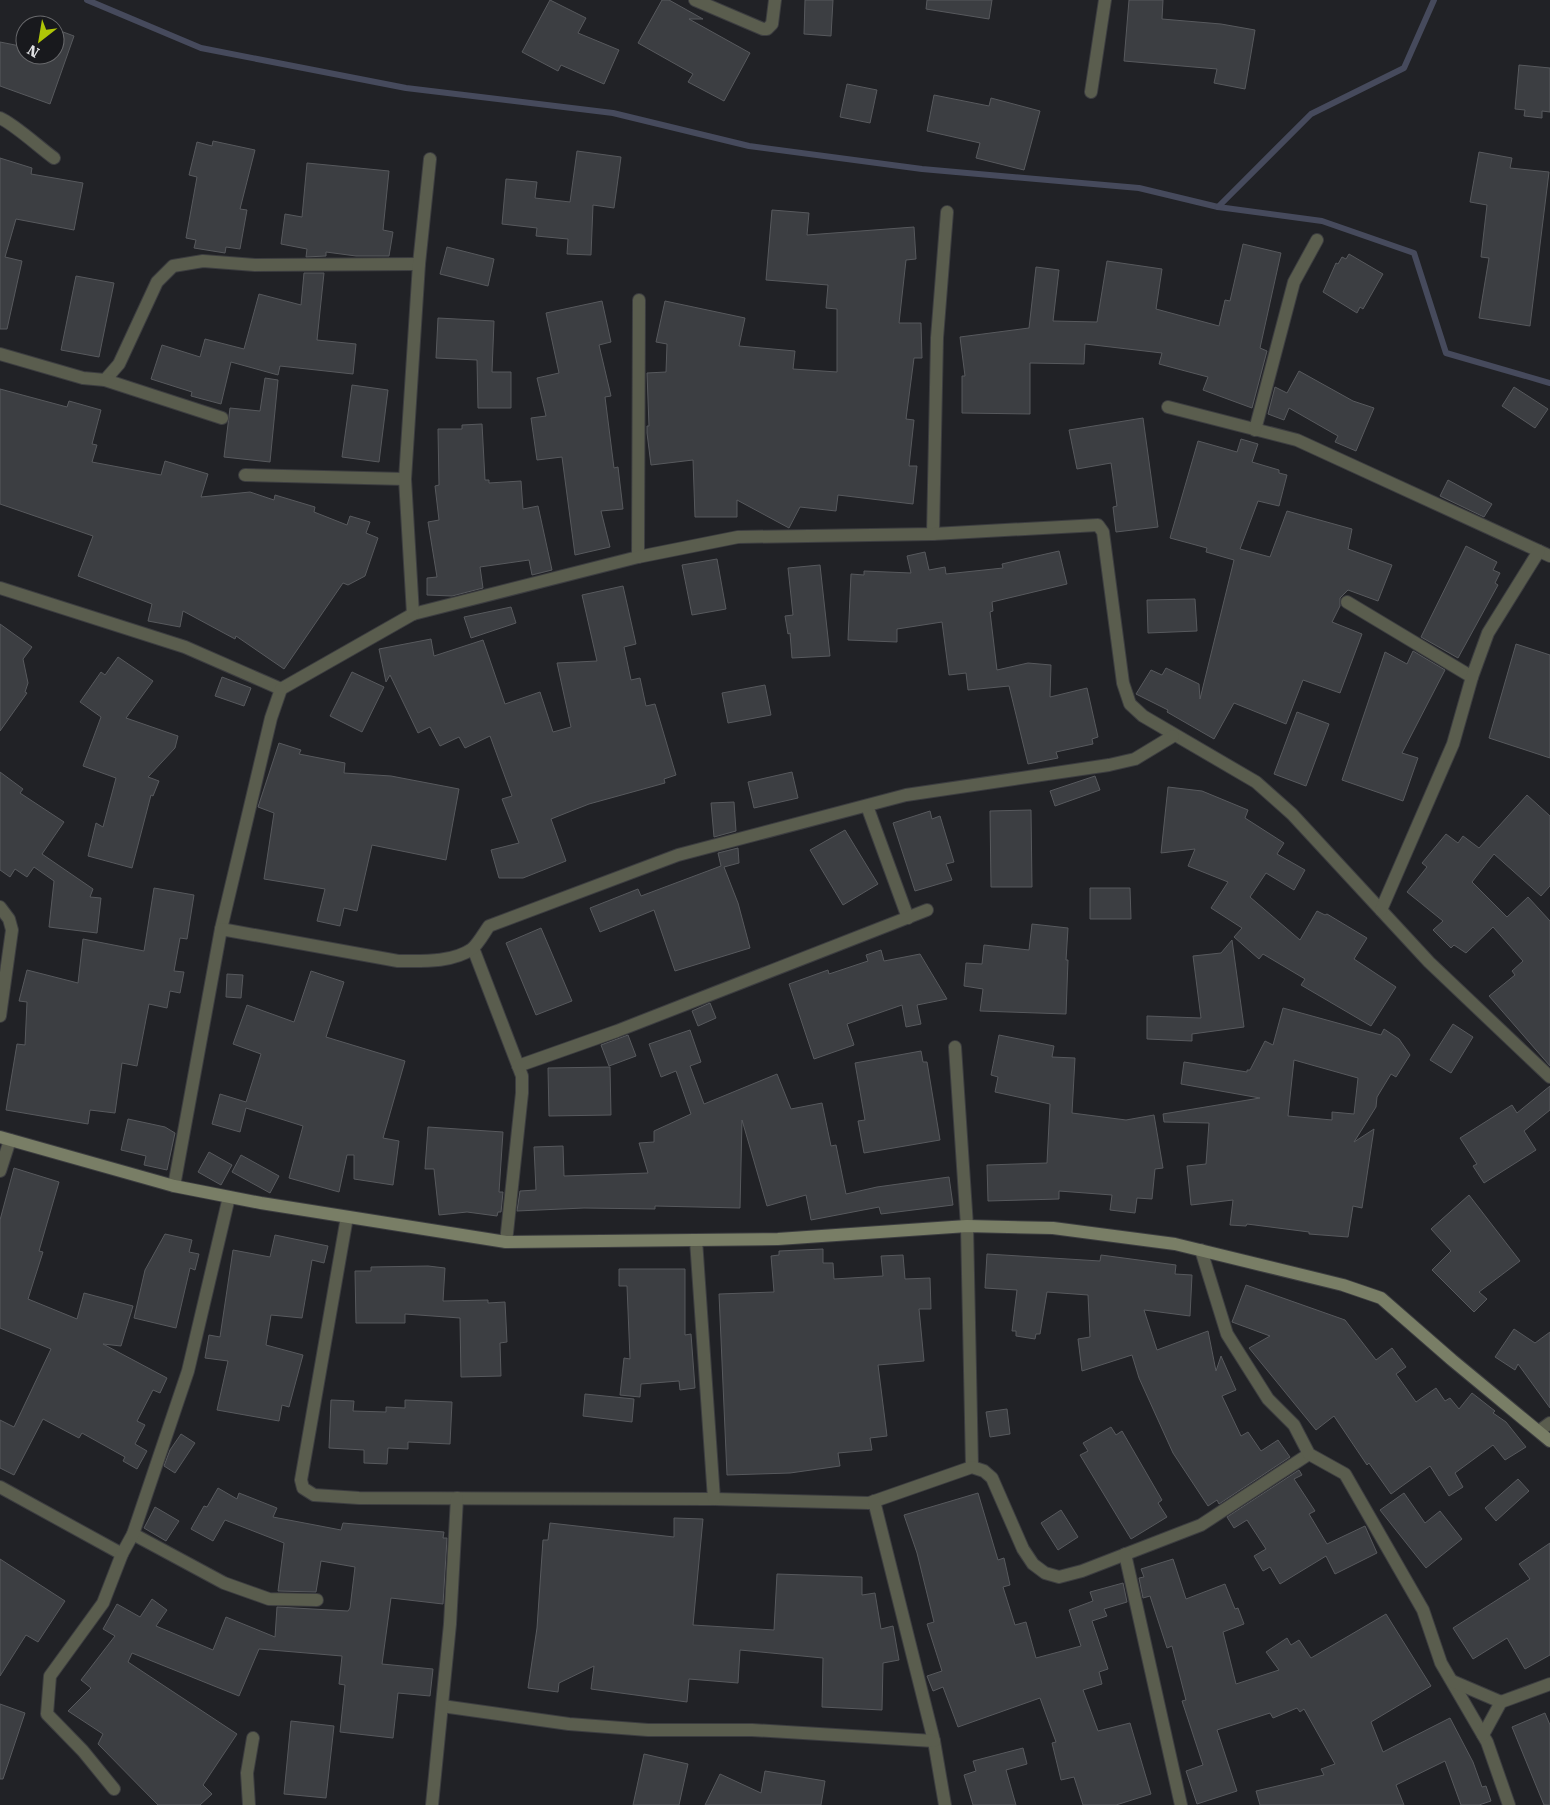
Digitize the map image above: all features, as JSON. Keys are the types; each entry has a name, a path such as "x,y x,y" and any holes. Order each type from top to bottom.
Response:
{"street":[{"path":"695,0 767,29 772,24 775,0"},
{"path":"1091,92 1104,0"},
{"path":"0,118 7,121 36,146 54,158"},
{"path":"413,614 405,480 419,264 430,159"},
{"path":"933,534 937,338 948,212"},
{"path":"1255,430 1294,282 1317,240"},
{"path":"105,380 119,364 157,282 173,266 203,261 255,265 419,264"},
{"path":"638,556 640,300"},
{"path":"0,354 83,378 105,380 222,418"},
{"path":"1168,407 1298,440 1545,554 1488,633 1472,677 1453,744 1381,910"},
{"path":"245,474 405,480"},
{"path":"174,1186 221,929 272,718 281,689 413,614 638,556 738,537 933,534 1093,524 1102,528 1122,683 1130,704 1143,716 1173,736 1211,754 1256,782 1292,814 1430,962 1550,1077"},
{"path":"0,588 185,647 281,689"},
{"path":"1347,602 1472,677"},
{"path":"221,929 398,961 425,962 451,958 473,948 489,926 678,855 867,806 952,787 1109,765 1135,759 1173,736"},
{"path":"867,806 908,918"},
{"path":"0,906 10,919 12,930 0,1016"},
{"path":"518,1066 617,1031 927,910"},
{"path":"473,948 522,1076 522,1093 506,1242"},
{"path":"955,1047 967,1226 972,1467"},
{"path":"0,1171 5,1138 174,1186 228,1197 506,1242 778,1239 967,1226 1053,1228 1175,1244 1343,1285 1381,1298 1550,1441"},
{"path":"114,1789 83,1751 48,1714 50,1676 103,1603 122,1554 133,1534 188,1371 228,1197"},
{"path":"347,1217 301,1480 303,1488 314,1495 457,1498 714,1499 869,1503 972,1467 984,1471 992,1478 1023,1549 1033,1564 1044,1573 1059,1577 1082,1571 1201,1525 1309,1454"},
{"path":"696,1240 714,1499"},
{"path":"1201,1250 1227,1334 1268,1399 1294,1425 1309,1454 1345,1474 1423,1610 1441,1663 1483,1735 1509,1805"},
{"path":"1539,1431 1550,1423"},
{"path":"0,1487 122,1554"},
{"path":"432,1805 450,1624 457,1498"},
{"path":"874,1501 934,1741 945,1805"},
{"path":"133,1534 233,1587 268,1599 317,1600"},
{"path":"1125,1554 1181,1805"},
{"path":"1452,1681 1501,1702"},
{"path":"1483,1735 1501,1702 1550,1684"},
{"path":"442,1706 589,1726 648,1730 752,1730 934,1741"},
{"path":"249,1805 247,1773 253,1738"}],"building":[{"path":"550,0 586,18 578,33 619,50 604,84 561,65 558,71 522,52"},
{"path":"662,0 669,0 703,19 689,19 750,53 724,101 688,82 693,74 638,43"},
{"path":"805,0 833,0 831,36 804,34"},
{"path":"927,0 992,0 989,19 926,9"},
{"path":"1129,0 1163,0 1162,19 1221,24 1255,30 1245,89 1214,83 1217,69 1124,61"},
{"path":"65,33 74,36 65,62"},
{"path":"0,42 15,45 15,65 64,65 50,104 0,86"},
{"path":"1519,65 1550,68 1550,112 1542,111 1542,118 1524,116 1525,110 1515,109"},
{"path":"847,84 877,90 870,123 840,117"},
{"path":"934,95 989,106 991,98 1040,111 1024,170 976,158 980,143 927,131"},
{"path":"213,141 255,150 240,209 247,210 240,249 226,247 225,253 194,248 196,240 186,238 197,177 189,175 197,142 212,146"},
{"path":"577,151 621,157 614,208 593,205 591,255 567,254 568,239 536,236 537,228 502,224 506,179 537,182 535,198 570,202"},
{"path":"1479,152 1512,158 1510,168 1549,172 1530,326 1479,318 1489,258 1481,257 1487,205 1470,202"},
{"path":"0,158 32,168 31,174 83,183 74,230 16,219 5,257 22,261 7,329 0,329"},
{"path":"307,163 389,171 383,230 393,232 389,256 356,256 326,252 326,256 306,257 307,249 281,244 285,214 302,217"},
{"path":"772,210 809,213 807,235 914,227 916,259 906,260 899,323 921,323 922,358 914,358 906,419 914,420 909,466 917,466 913,504 838,495 836,511 800,507 789,528 737,500 737,517 695,517 693,460 651,465 647,433 647,426 649,426 647,373 666,372 667,344 656,342 665,301 745,318 739,346 795,351 793,369 837,372 837,309 826,308 828,285 766,280"},
{"path":"1243,244 1281,253 1260,348 1267,351 1252,408 1203,390 1208,377 1159,364 1162,353 1085,344 1084,364 1030,363 1030,414 962,413 962,376 965,376 960,337 1029,328 1036,267 1059,270 1053,321 1097,322 1107,261 1162,269 1156,309 1219,326 1225,300 1230,301"},
{"path":"447,247 494,259 488,286 440,274"},
{"path":"1349,254 1383,274 1363,309 1360,307 1357,313 1323,292 1336,263 1338,264 1342,257 1346,259"},
{"path":"304,273 324,273 317,340 356,344 353,374 280,366 278,375 231,362 221,404 191,396 192,392 151,379 162,345 200,357 205,339 244,349 259,294 301,305"},
{"path":"76,276 114,283 99,357 61,350"},
{"path":"602,301 611,342 599,345 611,396 605,397 614,468 618,467 623,509 601,511 610,547 575,555 562,457 537,460 531,418 546,416 537,378 559,373 546,313"},
{"path":"438,318 494,321 492,372 511,372 511,408 478,408 477,360 436,358"},
{"path":"1299,371 1353,401 1374,408 1356,451 1335,442 1338,436 1289,408 1284,420 1268,414 1275,387 1287,393"},
{"path":"265,378 278,380 270,462 224,457 230,408 260,411"},
{"path":"352,385 388,390 379,462 342,457"},
{"path":"1514,387 1548,409 1535,428 1502,406"},
{"path":"0,389 67,407 69,401 101,410 92,444 97,445 92,462 161,475 165,461 208,474 201,497 250,492 274,500 275,495 315,507 314,512 347,525 350,516 370,522 366,533 378,538 365,576 348,585 343,583 284,669 236,636 235,639 183,611 180,627 148,621 152,604 78,576 93,536 0,504"},
{"path":"1143,418 1158,527 1116,532 1113,507 1117,506 1111,463 1077,469 1069,430"},
{"path":"482,424 485,480 489,480 489,483 521,481 523,509 538,506 552,570 532,575 529,560 480,567 483,588 452,596 427,595 427,578 437,577 428,522 439,520 435,486 439,485 438,429 462,429 462,425"},
{"path":"1241,439 1258,444 1252,462 1279,470 1279,473 1287,475 1279,506 1258,501 1240,549 1270,557 1287,511 1352,529 1348,549 1392,565 1378,601 1348,590 1340,598 1340,606 1332,622 1362,634 1340,693 1303,680 1286,724 1234,703 1214,739 1167,712 1168,710 1136,694 1151,670 1162,675 1166,668 1199,684 1200,699 1234,560 1206,552 1207,548 1170,538 1198,441 1237,452"},
{"path":"1448,480 1492,504 1484,517 1440,496"},
{"path":"1466,546 1497,562 1493,570 1500,573 1495,583 1498,585 1458,658 1421,637"},
{"path":"1059,551 1067,584 992,602 993,611 990,612 997,670 1028,663 1051,665 1050,697 1087,688 1098,737 1092,739 1093,744 1056,752 1058,758 1028,764 1009,686 968,690 966,673 949,675 942,622 897,629 897,642 848,640 851,574 864,575 864,571 911,573 907,556 925,552 929,570 945,567 946,574 1003,568 1002,564"},
{"path":"717,559 726,609 692,615 682,565"},
{"path":"820,565 830,656 792,658 790,633 788,634 785,616 793,615 788,568"},
{"path":"623,586 636,644 624,647 631,680 640,678 646,706 655,704 676,775 664,779 665,783 589,804 551,819 566,861 523,878 499,878 491,850 519,843 502,799 512,796 490,736 465,748 459,737 440,746 430,727 418,733 390,675 386,682 379,649 431,639 434,656 483,640 505,704 540,692 553,732 571,727 557,663 597,661 582,595"},
{"path":"1195,599 1197,631 1148,633 1147,600"},
{"path":"511,607 516,623 471,638 464,617"},
{"path":"0,624 32,647 23,659 28,683 25,692 27,693 0,731"},
{"path":"1516,644 1550,655 1550,758 1489,738"},
{"path":"1413,651 1445,670 1402,753 1418,758 1403,801 1342,780 1385,652 1407,664"},
{"path":"118,657 153,681 126,718 178,736 175,748 148,777 159,781 153,796 151,795 132,868 88,856 96,823 103,827 116,778 83,766 101,717 80,702 101,672 105,675"},
{"path":"352,672 384,687 362,732 330,716"},
{"path":"222,677 251,688 244,706 215,696"},
{"path":"765,685 771,715 728,723 722,693"},
{"path":"1297,712 1329,724 1306,786 1274,774"},
{"path":"279,743 301,750 299,754 345,763 344,773 391,776 459,789 446,860 372,845 357,911 344,908 340,926 317,921 325,889 264,879 274,813 258,807"},
{"path":"0,772 23,789 20,793 64,822 42,854 93,889 90,897 101,898 97,933 49,927 54,881 34,867 27,877 15,869 10,877 0,870"},
{"path":"792,772 798,798 754,808 748,782"},
{"path":"1095,776 1100,790 1055,806 1050,791"},
{"path":"1168,787 1202,791 1248,810 1245,818 1284,843 1277,854 1305,870 1294,890 1266,873 1250,897 1300,940 1317,911 1325,915 1327,914 1367,938 1354,959 1396,987 1371,1026 1301,985 1305,979 1263,954 1259,959 1234,937 1242,928 1211,908 1228,882 1188,866 1195,849 1161,853"},
{"path":"1527,795 1550,816 1550,886 1541,896 1494,854 1472,882 1507,917 1528,897 1550,921 1550,1066 1489,996 1515,975 1512,971 1523,961 1493,927 1466,953 1454,945 1451,948 1433,930 1443,921 1407,892 1427,867 1422,863 1446,834 1458,843 1463,836 1479,848"},
{"path":"734,802 736,831 714,837 711,803"},
{"path":"1031,810 1032,887 991,887 990,811"},
{"path":"930,811 932,819 940,816 954,862 946,864 952,880 915,891 893,823"},
{"path":"845,830 878,884 843,905 810,850"},
{"path":"738,848 739,863 724,867 738,903 750,948 675,971 654,910 600,932 590,908 638,889 641,896 721,866 718,853"},
{"path":"154,888 194,895 187,939 180,938 174,971 184,972 180,993 170,991 167,1008 149,1004 137,1066 122,1063 115,1113 90,1110 88,1124 6,1110 17,1044 25,1045 27,1002 19,1001 27,970 78,983 83,939 144,951"},
{"path":"1090,888 1130,888 1131,919 1090,919"},
{"path":"1032,924 1068,928 1066,1014 980,1011 983,989 964,986 966,963 982,964 984,945 1029,950"},
{"path":"541,928 572,1001 536,1015 506,943"},
{"path":"1232,940 1244,1027 1192,1034 1192,1041 1147,1039 1147,1016 1201,1018 1193,956 1221,953"},
{"path":"881,950 884,961 920,954 947,999 917,1005 921,1024 906,1027 902,1005 847,1024 854,1045 814,1059 789,984 828,970 829,974 868,961 866,955"},
{"path":"311,971 344,982 326,1037 405,1061 383,1138 399,1141 393,1185 354,1179 354,1155 347,1155 339,1192 289,1178 303,1126 246,1108 240,1132 212,1124 220,1094 246,1102 261,1054 233,1044 247,1005 294,1022"},
{"path":"227,974 243,975 241,998 226,997"},
{"path":"710,1003 716,1018 698,1026 692,1011"},
{"path":"1283,1008 1381,1035 1384,1029 1399,1039 1410,1055 1396,1077 1391,1074 1377,1097 1376,1107 1354,1142 1374,1129 1362,1208 1353,1206 1348,1237 1309,1234 1309,1232 1247,1224 1246,1226 1230,1225 1233,1200 1191,1205 1187,1166 1206,1164 1209,1123 1164,1122 1163,1114 1260,1098 1181,1084 1184,1062 1247,1072 1247,1070 1250,1070 1265,1041 1273,1045","holes":["1294,1060 1358,1078 1354,1114 1332,1112 1332,1120 1288,1116"]},
{"path":"1453,1024 1473,1037 1451,1073 1430,1060"},
{"path":"690,1030 701,1062 690,1066 704,1104 777,1074 791,1109 822,1103 831,1146 836,1145 846,1194 877,1187 949,1177 953,1205 881,1214 879,1207 811,1220 806,1195 767,1206 742,1120 740,1208 655,1206 655,1209 584,1208 517,1211 520,1191 536,1190 534,1147 563,1146 564,1176 648,1173 639,1143 654,1142 654,1131 691,1114 676,1071 661,1077 649,1044"},
{"path":"628,1035 636,1056 609,1066 601,1045"},
{"path":"999,1035 1054,1046 1052,1057 1075,1058 1072,1113 1126,1120 1154,1115 1163,1168 1155,1169 1152,1199 1137,1198 1135,1213 1110,1210 1112,1195 1059,1191 1059,1199 988,1201 987,1165 1047,1163 1050,1104 995,1092 998,1077 991,1075"},
{"path":"921,1051 923,1062 927,1062 940,1140 864,1153 858,1121 865,1120 855,1063"},
{"path":"610,1067 611,1115 549,1116 548,1068"},
{"path":"1550,1086 1550,1110 1524,1131 1536,1150 1484,1183 1473,1166 1477,1164 1460,1138 1512,1105 1517,1113"},
{"path":"128,1119 165,1127 175,1133 167,1170 144,1165 146,1156 121,1150"},
{"path":"428,1127 503,1132 499,1192 503,1192 501,1212 498,1212 497,1216 467,1212 439,1215 434,1169 425,1169"},
{"path":"209,1152 232,1165 221,1185 198,1172"},
{"path":"241,1155 279,1176 270,1193 232,1172"},
{"path":"14,1168 59,1182 39,1251 43,1252 28,1299 77,1319 84,1293 133,1306 121,1346 103,1344 167,1378 160,1393 153,1390 137,1421 145,1425 135,1444 147,1451 137,1469 123,1461 125,1457 82,1433 79,1438 43,1419 14,1475 0,1468 0,1420 14,1427 51,1349 0,1328 0,1220"},
{"path":"1469,1195 1520,1261 1479,1292 1487,1299 1474,1312 1432,1270 1451,1251 1431,1229"},
{"path":"165,1234 192,1240 189,1252 199,1254 195,1270 190,1268 176,1328 134,1318 145,1270"},
{"path":"275,1235 328,1246 324,1263 312,1260 302,1318 271,1315 266,1345 303,1355 289,1407 282,1405 279,1421 217,1410 228,1361 205,1358 209,1335 220,1337 233,1250 270,1257"},
{"path":"823,1249 823,1263 833,1263 834,1279 883,1276 881,1256 903,1255 905,1279 930,1278 931,1309 919,1309 924,1361 878,1365 887,1436 870,1438 872,1450 838,1453 840,1466 790,1473 727,1475 719,1294 774,1292 771,1256 779,1255 779,1251"},
{"path":"987,1254 1100,1261 1101,1255 1176,1265 1175,1274 1192,1275 1190,1316 1144,1310 1157,1350 1208,1331 1216,1371 1221,1356 1236,1390 1222,1396 1241,1436 1248,1432 1261,1451 1278,1440 1290,1457 1219,1504 1217,1500 1208,1506 1173,1453 1139,1378 1132,1355 1082,1371 1078,1339 1090,1337 1088,1295 1047,1292 1040,1334 1036,1334 1035,1339 1016,1336 1016,1331 1012,1331 1017,1290 985,1288"},
{"path":"428,1266 445,1268 443,1301 488,1300 488,1303 505,1302 507,1342 500,1343 501,1376 461,1377 460,1318 405,1314 405,1323 356,1323 355,1271 371,1271 371,1267"},
{"path":"619,1269 685,1269 685,1335 691,1334 695,1388 680,1390 679,1381 641,1384 640,1397 620,1395 624,1358 630,1359 627,1286 619,1286"},
{"path":"1246,1285 1345,1320 1376,1360 1392,1348 1406,1367 1396,1374 1416,1402 1436,1388 1445,1401 1450,1398 1459,1409 1472,1393 1495,1411 1493,1413 1506,1422 1526,1447 1505,1460 1493,1445 1455,1473 1463,1487 1449,1496 1430,1466 1391,1494 1369,1463 1367,1465 1334,1416 1316,1430 1249,1348 1270,1336 1232,1322"},
{"path":"1514,1329 1535,1343 1550,1332 1550,1408 1518,1364 1515,1370 1495,1357"},
{"path":"585,1394 634,1399 632,1422 583,1416"},
{"path":"331,1400 354,1401 353,1411 386,1412 386,1407 405,1408 405,1400 452,1402 450,1444 408,1442 408,1449 388,1448 387,1464 364,1463 364,1450 329,1448"},
{"path":"1007,1409 1010,1434 990,1437 986,1412"},
{"path":"1111,1427 1116,1435 1122,1431 1162,1500 1158,1503 1167,1517 1131,1539 1080,1455 1088,1451 1083,1443"},
{"path":"181,1434 195,1443 175,1473 164,1466 170,1450"},
{"path":"1299,1470 1302,1475 1294,1479 1315,1511 1309,1514 1327,1544 1365,1526 1377,1553 1335,1574 1326,1556 1280,1584 1270,1567 1263,1571 1254,1556 1266,1549 1247,1520 1234,1528 1227,1517"},
{"path":"1518,1479 1529,1491 1496,1521 1485,1508"},
{"path":"218,1488 237,1499 239,1493 277,1508 273,1517 341,1530 343,1523 444,1532 443,1538 447,1538 443,1604 391,1598 382,1664 433,1669 430,1696 398,1693 393,1738 340,1732 345,1685 339,1684 342,1656 259,1649 239,1696 132,1653 128,1662 237,1734 203,1785 212,1794 200,1805 158,1805 98,1744 103,1734 68,1711 91,1688 81,1680 115,1636 103,1629 117,1604 140,1617 152,1599 167,1610 156,1626 213,1650 226,1617 275,1637 277,1607 348,1611 350,1608 355,1567 321,1561 316,1592 278,1591 284,1543 225,1520 213,1541 191,1529 204,1506 207,1507"},
{"path":"978,1493 998,1560 1004,1558 1010,1585 1003,1587 1015,1625 1026,1622 1036,1658 1081,1646 1069,1610 1093,1601 1090,1592 1123,1583 1127,1602 1104,1609 1107,1616 1092,1621 1108,1669 1099,1672 1102,1684 1083,1690 1098,1731 1130,1723 1151,1794 1116,1805 1083,1805 1074,1777 1061,1780 1052,1743 1056,1742 1040,1698 958,1727 943,1687 933,1691 927,1676 942,1671 927,1624 934,1622 917,1553 904,1515"},
{"path":"1404,1493 1425,1523 1440,1511 1462,1539 1426,1568 1380,1510"},
{"path":"155,1507 179,1521 166,1541 144,1528"},
{"path":"1061,1510 1078,1537 1058,1550 1041,1523"},
{"path":"674,1518 703,1519 693,1625 774,1630 777,1574 862,1577 862,1595 875,1593 881,1629 893,1626 899,1660 883,1663 882,1710 822,1707 823,1658 740,1650 738,1683 689,1679 687,1702 591,1689 594,1666 559,1683 558,1692 528,1688 537,1628 543,1540 548,1540 550,1523 674,1537"},
{"path":"1550,1543 1550,1655 1525,1669 1507,1638 1473,1659 1453,1628 1530,1579 1519,1564"},
{"path":"0,1559 65,1601 38,1642 26,1635 0,1676"},
{"path":"1173,1559 1186,1599 1225,1584 1235,1609 1238,1608 1244,1624 1223,1632 1236,1684 1279,1670 1266,1652 1287,1638 1291,1645 1299,1640 1311,1658 1386,1614 1431,1686 1371,1722 1383,1752 1450,1718 1473,1762 1482,1787 1486,1786 1491,1801 1479,1805 1461,1805 1445,1761 1396,1785 1404,1805 1260,1805 1256,1791 1324,1775 1321,1769 1335,1764 1304,1709 1300,1712 1297,1708 1273,1718 1270,1713 1217,1730 1237,1791 1197,1804 1186,1771 1203,1765 1182,1701 1186,1700 1172,1646 1167,1648 1150,1596 1143,1598 1139,1578 1144,1577 1141,1569"},
{"path":"0,1704 25,1713 3,1779 0,1779"},
{"path":"1545,1713 1550,1725 1550,1805 1544,1805 1512,1727"},
{"path":"291,1721 334,1726 326,1798 284,1794"},
{"path":"1023,1748 1027,1764 1006,1770 1016,1805 973,1805 964,1775 976,1771 973,1761"},
{"path":"644,1754 688,1764 679,1805 633,1805"},
{"path":"765,1771 825,1781 821,1805 705,1805 720,1774 761,1793"}],"waterway":[{"path":"87,0 201,48 406,88 613,113 749,146 922,169 1139,188 1218,207 1322,221 1414,253 1446,353 1550,383"},
{"path":"1218,207 1311,114 1404,68 1434,0"}]}
